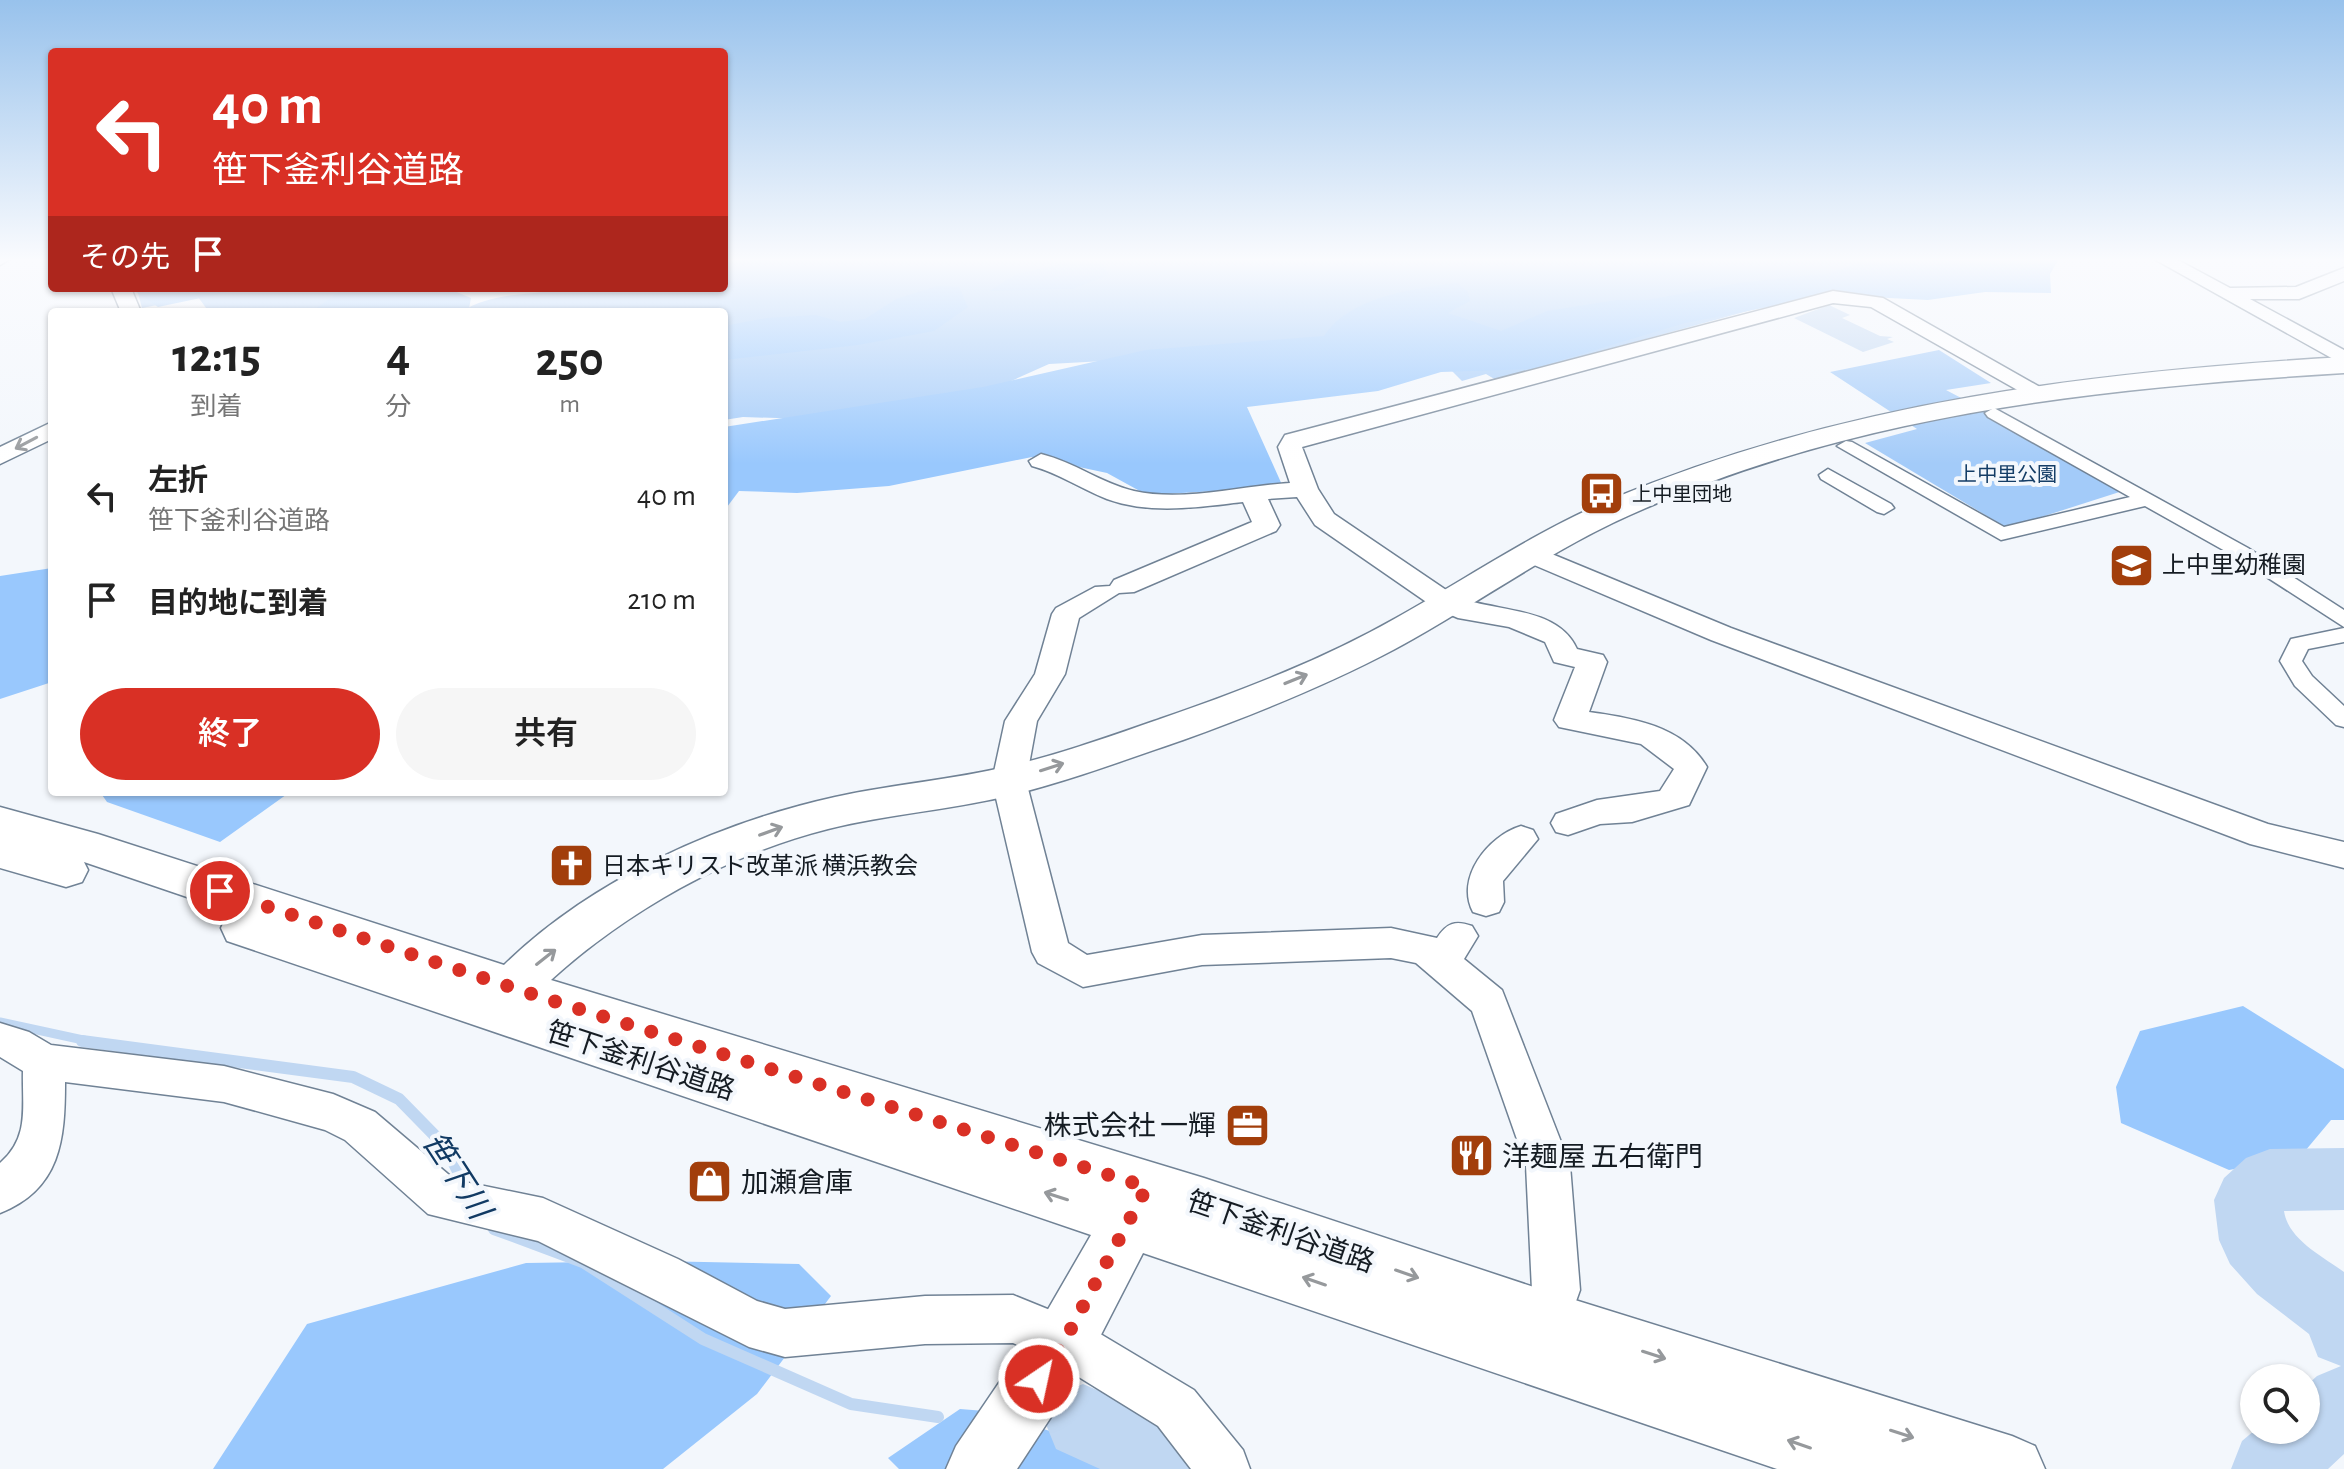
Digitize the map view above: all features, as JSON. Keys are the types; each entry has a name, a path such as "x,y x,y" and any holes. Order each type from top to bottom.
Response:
{"street":[{"path":"1568,823 1597,812 1632,810 1669,801 1677,797 1691,767 1680,752 1636,729 1570,720 1592,662 1565,655 1557,637 1516,619 1468,612 1445,602 1324,519 1305,489 1290,447 1293,440 1304,436 1717,328"},
{"path":"1922,328 2036,391"},
{"path":"2289,328 2344,359"},
{"path":"502,1000 538,962 602,915 718,852 777,828 827,815 1009,781 1172,729 1335,663 1411,624 1530,553 1618,509 1700,474 1846,427 2036,391 2182,374 2344,365"},
{"path":"1994,413 2241,552 2343,633"},
{"path":"0,457 48,431"},
{"path":"1846,446 2001,534 2148,499"},
{"path":"1041,461 1071,468 1114,492 1141,500 1305,489"},
{"path":"1828,475 1885,515 1925,492"},
{"path":"1252,493 1267,525 1066,614 1050,674 1021,721 1009,781 1051,952 1083,971 1202,950 1391,943 1427,950 1488,1002 1548,1165 1556,1290 1546,1321"},
{"path":"1530,553 1736,639 2262,835 2344,855"},
{"path":"2343,633 2299,644 2291,661 2303,681 2344,719"},
{"name":"笹下釜利谷道路","path":"0,823 82,845 502,1000"},
{"path":"1486,902 1485,877 1521,839"},
{"name":"笹下釜利谷道路","path":"0,852 502,1000 1138,1204 1546,1321 2012,1469"},
{"path":"0,1040 15,1044 44,1062 224,1084 333,1113 370,1133 390,1149 415,1178 444,1199 522,1214 596,1242 710,1299 749,1323 785,1333 925,1320 1013,1319 1065,1340 1176,1408 1224,1469"},
{"path":"0,1192 32,1163 43,1135 44,1062"},
{"path":"979,1469 1065,1340 1138,1204"},
{"name":"笹下釜利谷道路","path":"1138,1204 1873,1469"}],"green space":[{"path":"728,328 1687,328 1496,380 1486,374 1462,381 1448,367 1123,360 1049,364 989,391 808,419 728,419"},
{"name":"上中里公園","path":"1939,350 1991,383 1946,390 2132,488 2007,528 1865,443 1917,429 1830,372"}],"shaded area":[{"path":"728,328 939,328 858,345 728,360"},
{"path":"1331,328 1491,328 1501,331 1509,328 1670,328 1532,369 1441,372 1378,391 1247,407 1283,487 1147,495 1107,473 1032,457 889,486 797,493 739,491 728,506 728,426 983,387 1146,350 1324,336"},
{"path":"1813,328 1862,328 1880,336 1893,337 1887,339 1894,342 1863,352"},
{"path":"48,569 48,683 0,699 0,576"},
{"path":"103,796 284,796 220,842 107,802"},
{"path":"2243,1006 2344,1069 2344,1120 2331,1120 2300,1157 2229,1170 2121,1123 2116,1087 2140,1031"},
{"path":"656,1261 799,1264 831,1296 757,1394 663,1469 213,1469 307,1324 526,1263"},
{"path":"960,1409 985,1411 1095,1445 1115,1469 899,1469 888,1458"}],"waterway":[{"name":"笹下川","path":"0,1022 97,1043"},
{"name":"笹下川","path":"82,1041 97,1043"},
{"name":"笹下川","path":"97,1043 353,1077 399,1099 445,1146 467,1189"},
{"name":"笹下川","path":"2344,1179 2270,1180 2248,1200 2254,1240 2282,1270 2340,1313 2344,1331"},
{"name":"笹下川","path":"494,1229 583,1262 703,1339 851,1404 938,1417"},
{"name":"笹下川","path":"2270,1469 2344,1403"},
{"name":"笹下川","path":"1083,1422 1178,1464 1182,1469"}],"place":[{"name":"上中里団地","path":"1601,494"},
{"name":"上中里幼稚園","path":"2131,565"},
{"name":"日本キリスト改革派 横浜教会","path":"571,866"},
{"name":"株式会社 一輝","path":"1247,1125"},
{"name":"洋麺屋 五右衛門","path":"1471,1156"},
{"name":"加瀬倉庫","path":"710,1182"}],"route":[{"path":"220,891 547,999 1147,1187 1065,1340 1039,1379"}]}
